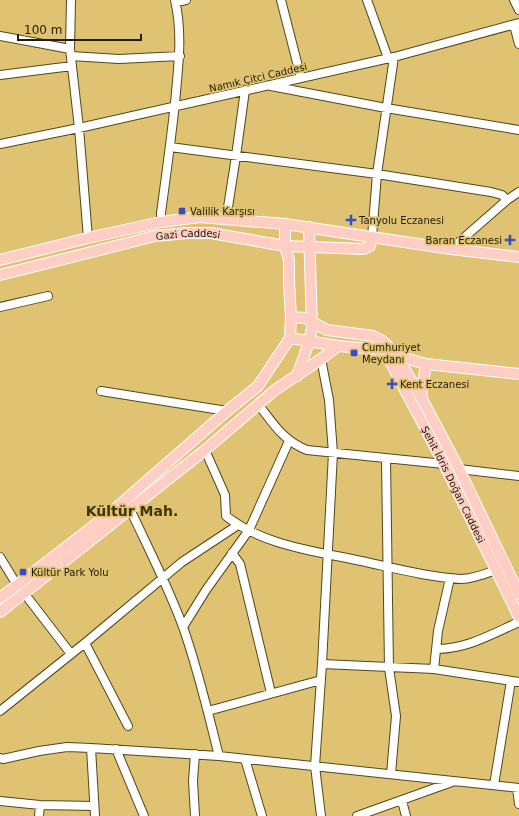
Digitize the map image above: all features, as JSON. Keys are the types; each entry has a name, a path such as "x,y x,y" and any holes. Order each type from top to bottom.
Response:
{"main road":[{"name":"Gazi Caddesi","path":"0,260 161,222 200,217 309,227 451,249 519,257"},
{"path":"0,598 109,514 226,411 258,386 290,338 291,317 289,260 285,246 285,224"},
{"path":"297,376 309,342 312,322 309,227"},
{"name":"Gazi Caddesi","path":"0,275 155,236 187,233 211,233 285,246 364,250 370,246 372,237"},
{"name":"Şehit İdris Doğan Caddesi","path":"291,317 305,318 327,330 373,336 386,344 397,356 421,397 459,469 518,590"},
{"path":"290,338 338,346 373,349 426,364 519,374"},
{"path":"0,612 206,450 275,390 338,346"},
{"name":"Şehit İdris Doğan Caddesi","path":"385,352 444,464 519,617"},
{"path":"421,397 426,364"}],"street":[{"path":"72,0 70,53 79,128 88,238"},
{"path":"161,222 180,56 179,21 175,1 186,0"},
{"path":"281,0 301,78"},
{"path":"367,0 391,58 377,174 372,237"},
{"path":"514,0 519,10"},
{"path":"516,24 519,44"},
{"name":"Namık Çitci Caddesi","path":"0,144 79,128 391,58 516,24"},
{"path":"0,36 70,53 119,59 180,56"},
{"path":"0,75 72,66"},
{"path":"266,85 386,108 519,130"},
{"path":"226,220 245,90"},
{"path":"170,147 377,174 491,192 502,195 507,200"},
{"path":"451,249 507,200 519,192"},
{"path":"0,307 48,296"},
{"path":"321,359 329,400 334,453 315,766 321,816"},
{"path":"101,391 226,411"},
{"path":"258,404 289,441 296,446 307,450 444,464 459,469 519,476"},
{"path":"183,627 206,590 249,530 289,441"},
{"path":"206,450 225,495 226,516 238,525 249,530 285,544 422,574 462,579 471,578 496,570"},
{"path":"386,459 389,668 396,716 391,774"},
{"path":"130,509 163,578 183,627 200,679 219,756"},
{"path":"0,711 86,643 182,562 238,525"},
{"path":"232,553 240,564 271,693"},
{"path":"0,557 17,585"},
{"path":"434,669 438,631 450,578"},
{"path":"24,593 71,654"},
{"path":"436,649 453,648 471,644 519,622"},
{"path":"86,643 128,726"},
{"path":"322,664 434,669 515,682 494,785"},
{"path":"208,711 321,680"},
{"path":"0,758 3,759 39,751 68,747 219,756 518,788 519,804"},
{"path":"90,748 95,816"},
{"path":"116,749 144,816"},
{"path":"195,754 193,788 195,816"},
{"path":"245,759 262,816"},
{"path":"357,816 454,781"},
{"path":"0,800 40,805 94,806"},
{"path":"402,800 406,816"},
{"path":"39,816 40,805"}],"place":[{"name":"Valilik Karşısı","path":"182,211"},
{"name":"Tanyolu Eczanesi","path":"351,220"},
{"name":"Baran Eczanesi","path":"510,240"},
{"name":"Cumhuriyet Meydanı","path":"354,353"},
{"name":"Kent Eczanesi","path":"392,384"},
{"name":"Kültür Park Yolu","path":"23,572"}],"district":[{"name":"Kültür Mah.","path":"132,511"}]}
